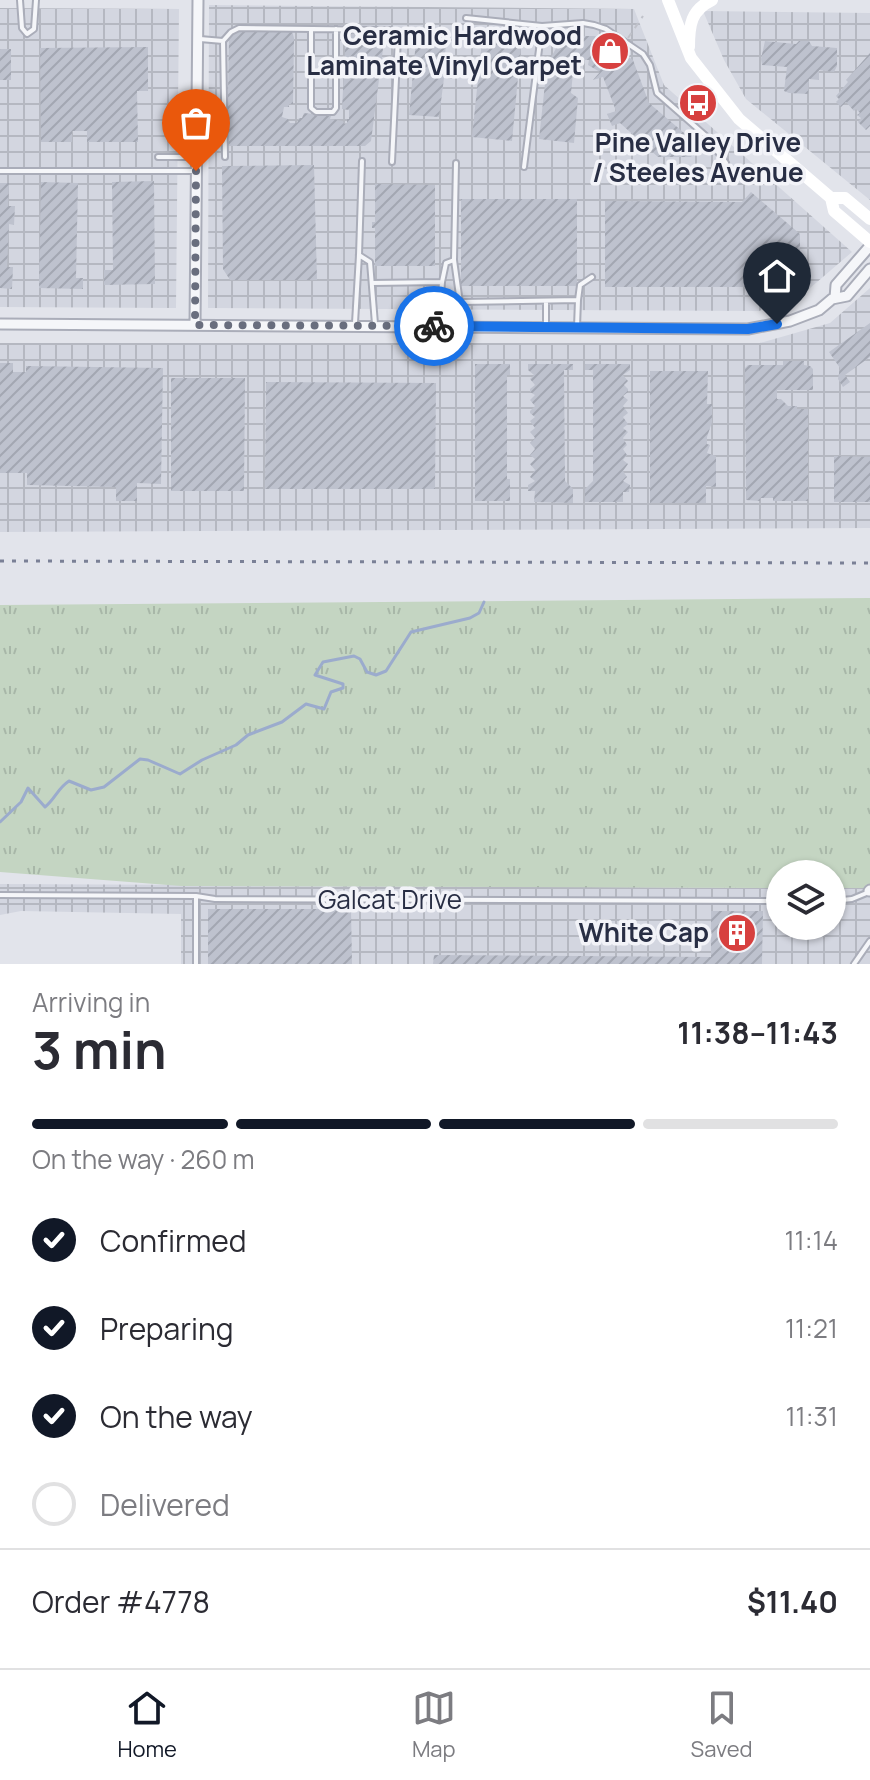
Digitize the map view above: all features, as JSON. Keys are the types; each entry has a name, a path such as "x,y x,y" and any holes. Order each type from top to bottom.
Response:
{"main road":[{"path":"668,0 688,54 739,119 831,198 834,211 870,244"},
{"path":"688,54 695,11 712,0"},
{"path":"831,198 845,198 870,219"}],"street":[{"path":"195,325 198,0"},
{"path":"835,298 836,285 870,244"},
{"path":"0,324 758,328 801,318 835,298 847,296 870,269"}],"lane":[{"path":"20,0 22,28 27,34 34,29 36,0"},
{"path":"466,18 542,26 583,23 606,29 643,54 650,65 657,93 706,136 726,163"},
{"path":"524,167 542,26"},
{"path":"225,157 223,41 231,32 239,28 390,30 398,37 392,162"},
{"path":"311,29 311,108 316,112 333,112 336,108 336,29"},
{"path":"197,39 223,41"},
{"path":"158,157 196,157"},
{"path":"355,326 362,161"},
{"path":"456,163 454,260 463,327"},
{"path":"0,171 196,171"},
{"path":"359,255 370,262 375,326"},
{"path":"439,326 446,263 454,260"},
{"path":"577,327 580,285 592,277"},
{"path":"372,283 442,282"},
{"path":"546,300 546,327"},
{"path":"460,302 578,300"},
{"path":"846,900 870,892"},
{"name":"Galcat Drive","path":"0,895 766,901"},
{"path":"196,896 196,964"},
{"path":"854,964 870,941"}],"path":[{"path":"625,42 643,16"}],"shaded area":[{"path":"209,5 634,9 664,85 852,252 802,295 759,311 208,308"},
{"path":"0,8 179,9 176,308 0,307"},
{"path":"703,11 870,13 870,200 746,99 724,60"},
{"path":"870,288 870,528 0,532 0,343 760,343 830,323"},
{"path":"0,884 766,888 766,940 846,940 846,888 870,888 870,964 181,964 181,914 21,911 0,915"}],"green space":[{"path":"870,598 870,888 846,888 846,860 766,860 766,888 181,886 0,872 0,605"}],"building":[{"path":"237,31 292,31 293,104 284,107 282,117 290,123 297,123 304,113 331,116 330,119 347,123 349,110 342,109 346,32 367,31 380,35 383,49 371,141 365,146 227,146 229,37"},
{"path":"483,31 522,35 512,141 472,137"},
{"path":"595,36 633,60 649,103 697,144 690,152 693,154 691,157 658,157 620,123 612,126 607,114 616,111 603,77 593,80 600,72 588,65 589,60 577,60 572,66 575,69 571,93 578,98 574,143 539,139 547,65 561,39"},
{"path":"430,38 435,43 446,44 444,67 453,68 452,79 444,78 439,117 409,115 416,41 426,42"},
{"path":"765,41 796,44 809,41 812,46 837,48 837,66 834,72 819,70 819,80 809,79 808,94 789,93 784,91 787,67 762,65"},
{"path":"148,47 148,91 137,91 138,142 87,142 87,131 72,131 72,142 41,142 40,48"},
{"path":"0,49 11,49 11,80 0,80"},
{"path":"870,53 870,126 866,130 858,122 861,118 857,115 860,113 846,102 841,107 836,102 839,99 836,96"},
{"path":"314,165 317,280 230,280 223,269 222,166"},
{"path":"154,181 155,284 104,285 104,270 113,270 112,182"},
{"path":"41,182 78,183 76,278 83,278 83,289 39,288"},
{"path":"0,183 9,183 8,206 15,206 14,225 9,224 7,267 13,267 12,289 0,288"},
{"path":"375,184 435,185 435,266 375,266 375,228 372,228 372,222 375,222"},
{"path":"751,192 800,234 800,269 751,287 605,287 605,201 742,202"},
{"path":"461,199 577,199 577,286 461,286"},
{"path":"870,323 870,357 845,375 850,382 843,387 838,379 840,368 829,352"},
{"path":"783,361 804,361 804,365 813,369 813,390 777,390 777,399 788,406 808,409 808,501 773,501 773,498 746,500 745,368 748,365 783,365"},
{"path":"0,363 13,363 13,372 26,372 26,366 163,368 161,484 137,483 137,501 116,501 116,487 27,485 27,473 0,473"},
{"path":"475,364 510,364 510,375 507,375 507,479 510,479 510,501 475,501"},
{"path":"528,364 573,364 573,370 564,370 565,481 573,489 573,503 534,502 535,491 528,491 528,485 535,481 530,477 535,470 530,464 535,459 530,455 535,449 530,443 535,438 530,432 535,428 530,421 535,417 530,411 535,406 530,400 535,395 530,389 535,385 530,379 534,375 528,370"},
{"path":"585,364 630,364 630,370 623,375 628,381 624,385 628,392 623,396 628,400 623,406 628,413 623,417 628,424 623,428 628,432 623,438 627,445 623,449 627,455 623,460 628,464 623,471 627,477 623,481 630,485 629,492 623,492 623,502 585,502 585,489 593,481 593,370 585,370"},
{"path":"650,371 708,371 707,404 712,404 712,422 707,437 707,444 710,445 707,453 716,456 716,487 706,486 706,503 650,503"},
{"path":"171,378 245,378 244,491 171,491"},
{"path":"266,382 436,383 435,489 265,489"},
{"path":"834,456 870,457 870,502 834,502"},
{"path":"208,909 351,909 352,964 208,964"},
{"name":"White Cap","path":"711,911 763,911 762,964 433,964 434,955 711,957"}],"waterway":[{"path":"0,822 21,802 28,788 45,807 69,781 91,790 104,787 140,759 180,774 236,745 248,735 282,722 306,704 324,709 331,692 343,688 343,684 315,675 323,662 354,656 360,659 367,672 376,675 386,671 411,632 470,618 479,613 484,602"}],"railway":[{"path":"0,561 870,563"}],"way so far":[{"path":"196,171 195,325 434,326"}],"place":[{"name":"Ceramic Hardwood Laminate Vinyl Carpet","path":"610,51"},
{"name":"Pine Valley Drive / Steeles Avenue","path":"698,103"},
{"name":"White Cap","path":"737,933"}],"route":[{"path":"434,326 748,329 777,324"}]}
